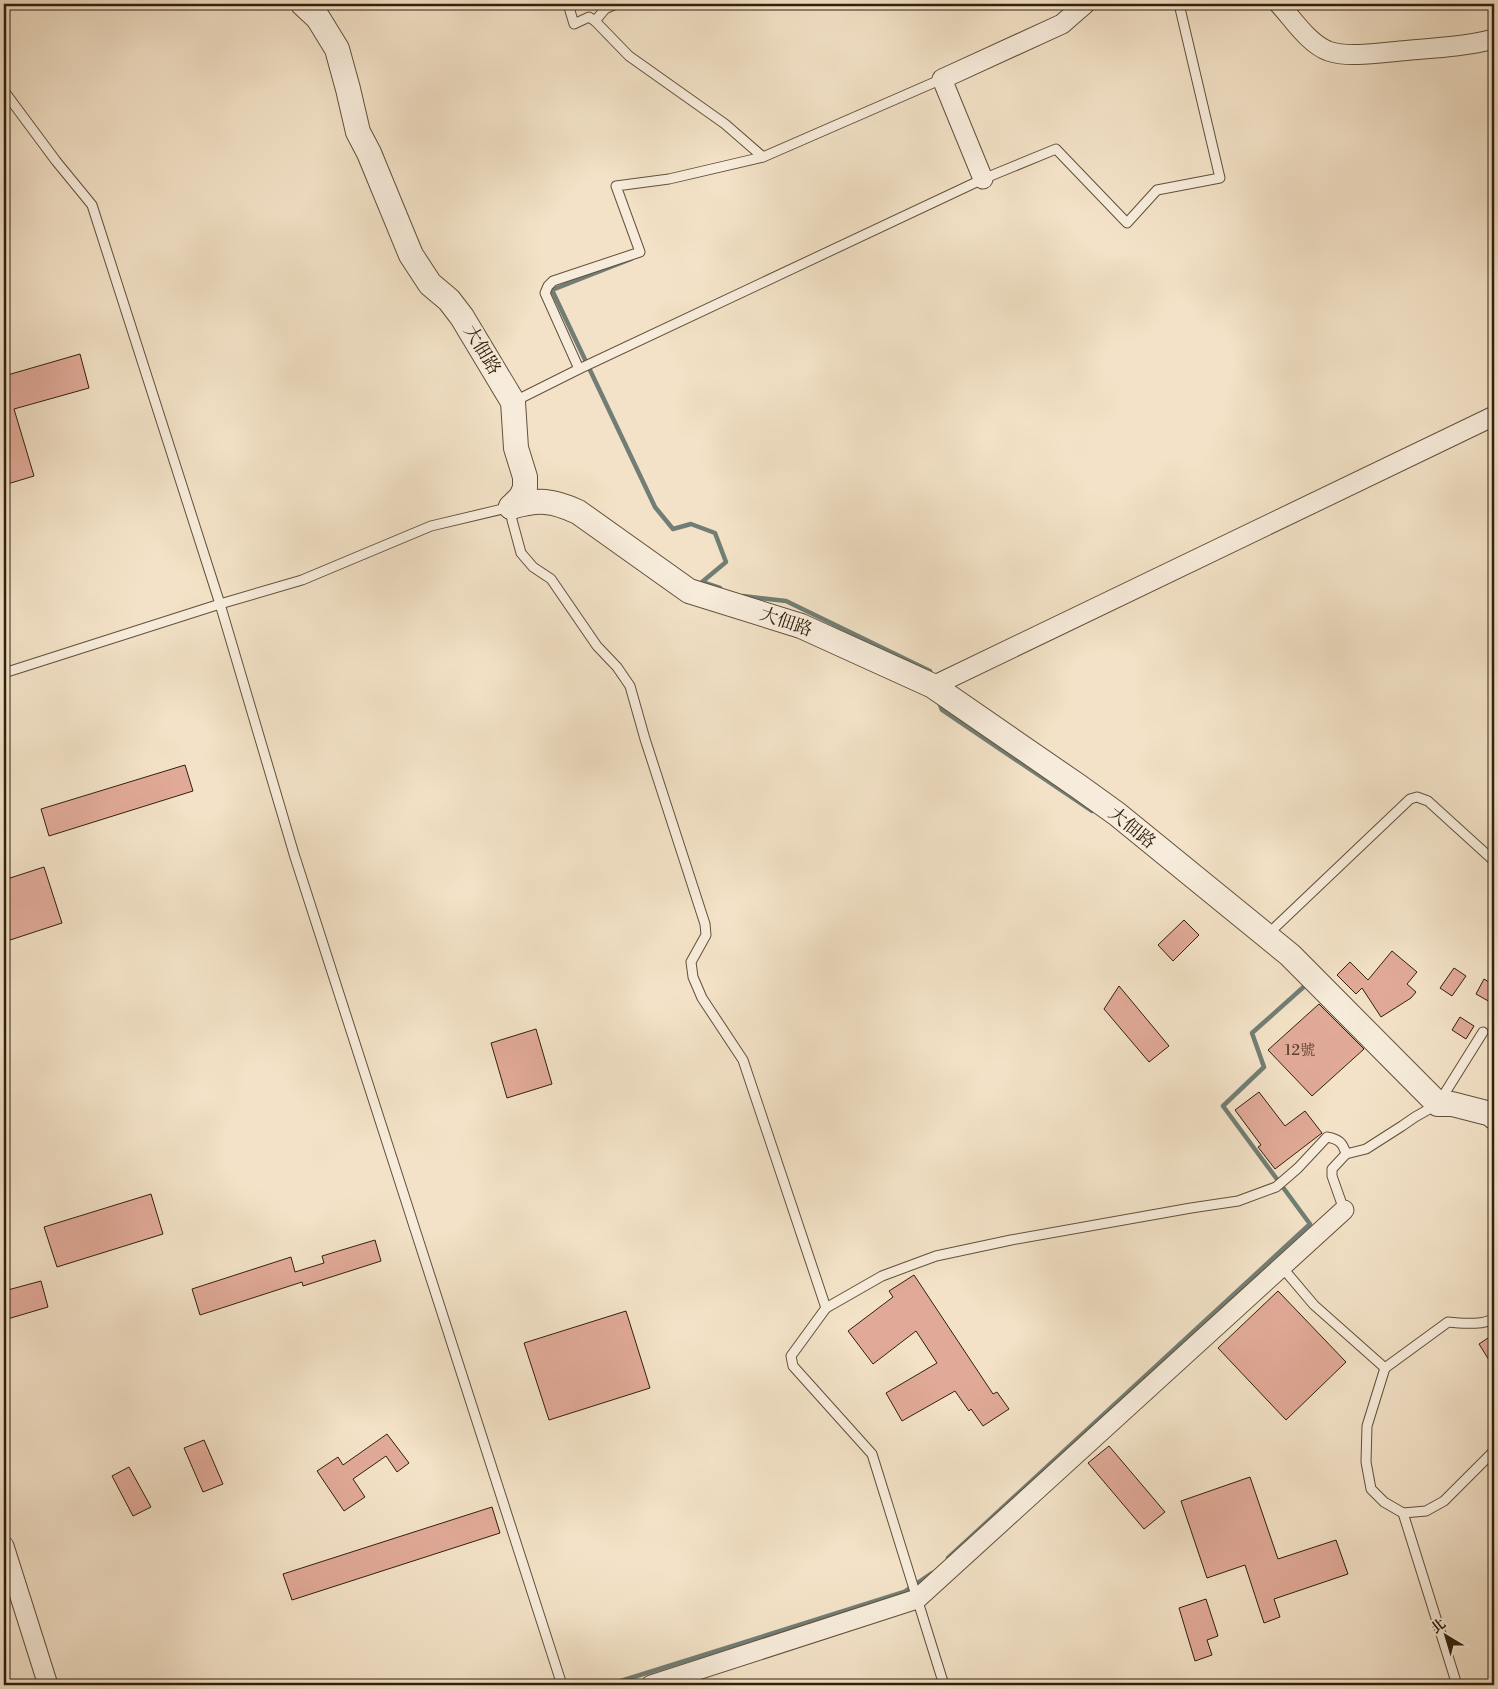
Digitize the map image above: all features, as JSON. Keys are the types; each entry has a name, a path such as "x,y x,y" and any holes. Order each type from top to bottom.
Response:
{"street":[{"name":"大佃路","path":"303,4 318,18 337,49 358,132 369,153 412,255 430,284 449,300 462,317 513,402 516,448 525,488 521,497 511,507"},
{"path":"983,180 942,79 1062,24 1084,4"},
{"path":"1279,4 1314,43 1328,51 1338,53 1366,54 1474,44 1494,40"},
{"path":"933,686 1494,416"},
{"name":"大佃路","path":"511,507 529,502 558,503 586,518 689,591 801,626 933,686 1117,814 1290,955 1438,1104"},
{"path":"1438,1104 1452,1104 1494,1116"},
{"path":"651,1685 917,1599 1344,1210"},
{"path":"4,1546 48,1685"}],"lane":[{"path":"568,4 574,24 589,17 595,21 629,56 725,124 762,157"},
{"path":"595,21 605,10 616,4"},
{"path":"513,402 579,369 983,180 1056,149 1127,222 1157,190 1220,178 1178,4"},
{"path":"579,369 545,293 548,286 553,282 640,252 616,186 669,179 762,157 942,79"},
{"path":"4,91 56,161 92,205 220,604 294,854 562,1685"},
{"path":"4,673 220,604 302,580 430,526 511,507 512,520 521,553 533,566 551,579 597,646 617,667 630,686 644,739 704,924 706,935 691,962 693,978 702,998 743,1060 826,1308"},
{"path":"1266,936 1410,799 1418,797 1428,801 1494,862"},
{"path":"1344,1210 1332,1176 1332,1169 1346,1154 1366,1149 1414,1117 1438,1104 1483,1032"},
{"path":"944,1685 872,1454 793,1366 791,1356 826,1308 882,1276 936,1256 1021,1238 1181,1209 1238,1201 1276,1186 1298,1168 1327,1137 1341,1142 1346,1154"},
{"path":"1281,1266 1314,1305 1385,1368"},
{"path":"1494,1318 1490,1322 1466,1324 1448,1322 1385,1368 1367,1426 1366,1462 1371,1489 1384,1502 1403,1513 1426,1511 1444,1501 1494,1451"},
{"path":"1403,1513 1457,1685"}],"building":[{"path":"80,354 89,388 14,409 34,476 4,485 4,376"},
{"path":"185,765 193,791 49,836 41,809"},
{"path":"44,867 62,923 4,942 4,880"},
{"path":"1184,920 1199,935 1173,961 1158,945"},
{"path":"1392,951 1417,972 1407,984 1416,992 1411,998 1381,1017 1362,988 1356,994 1337,975 1350,962 1368,980"},
{"path":"1454,968 1466,976 1452,996 1440,988"},
{"path":"1484,979 1494,985 1494,994 1490,1002 1476,994"},
{"path":"1119,986 1169,1046 1149,1062 1104,1009"},
{"path":"1319,1004 1364,1049 1312,1096 1268,1050"},
{"path":"1460,1017 1474,1026 1466,1039 1452,1030"},
{"path":"536,1029 552,1084 507,1098 491,1043"},
{"path":"1259,1092 1285,1126 1305,1111 1322,1133 1275,1169 1258,1147 1261,1145 1235,1110"},
{"path":"151,1194 163,1234 57,1267 44,1227"},
{"path":"375,1240 381,1261 303,1286 302,1282 200,1315 192,1289 291,1257 295,1272 324,1263 322,1256"},
{"path":"914,1275 993,1394 997,1392 1009,1409 983,1426 971,1409 969,1411 955,1391 902,1421 886,1393 937,1363 916,1331 873,1364 848,1331 893,1297 889,1291"},
{"path":"41,1281 48,1307 4,1320 4,1291"},
{"path":"1278,1291 1346,1362 1286,1420 1218,1348"},
{"path":"626,1311 650,1388 549,1420 524,1343"},
{"path":"1494,1334 1494,1368 1479,1344"},
{"path":"387,1434 409,1463 397,1472 386,1456 353,1479 365,1497 344,1511 317,1471 338,1457 343,1465"},
{"path":"204,1440 223,1484 203,1492 184,1448"},
{"path":"1109,1446 1165,1512 1144,1529 1088,1463"},
{"path":"129,1467 151,1507 133,1516 112,1476"},
{"path":"1250,1477 1278,1559 1336,1540 1348,1574 1274,1599 1280,1617 1264,1623 1245,1565 1207,1578 1181,1501"},
{"path":"492,1507 500,1533 292,1600 283,1574"},
{"path":"1206,1599 1218,1636 1207,1640 1212,1655 1195,1661 1179,1608"}],"waterway":[{"path":"631,259 552,290 655,507 673,529 691,524 715,533 726,562 702,582 720,588"},
{"path":"743,596 786,601 930,671 931,675"},
{"path":"939,702 942,710 1092,811"},
{"path":"948,1558 1310,1224 1223,1106 1264,1067 1252,1033 1308,983"},
{"path":"608,1685 904,1592 932,1573"}]}
